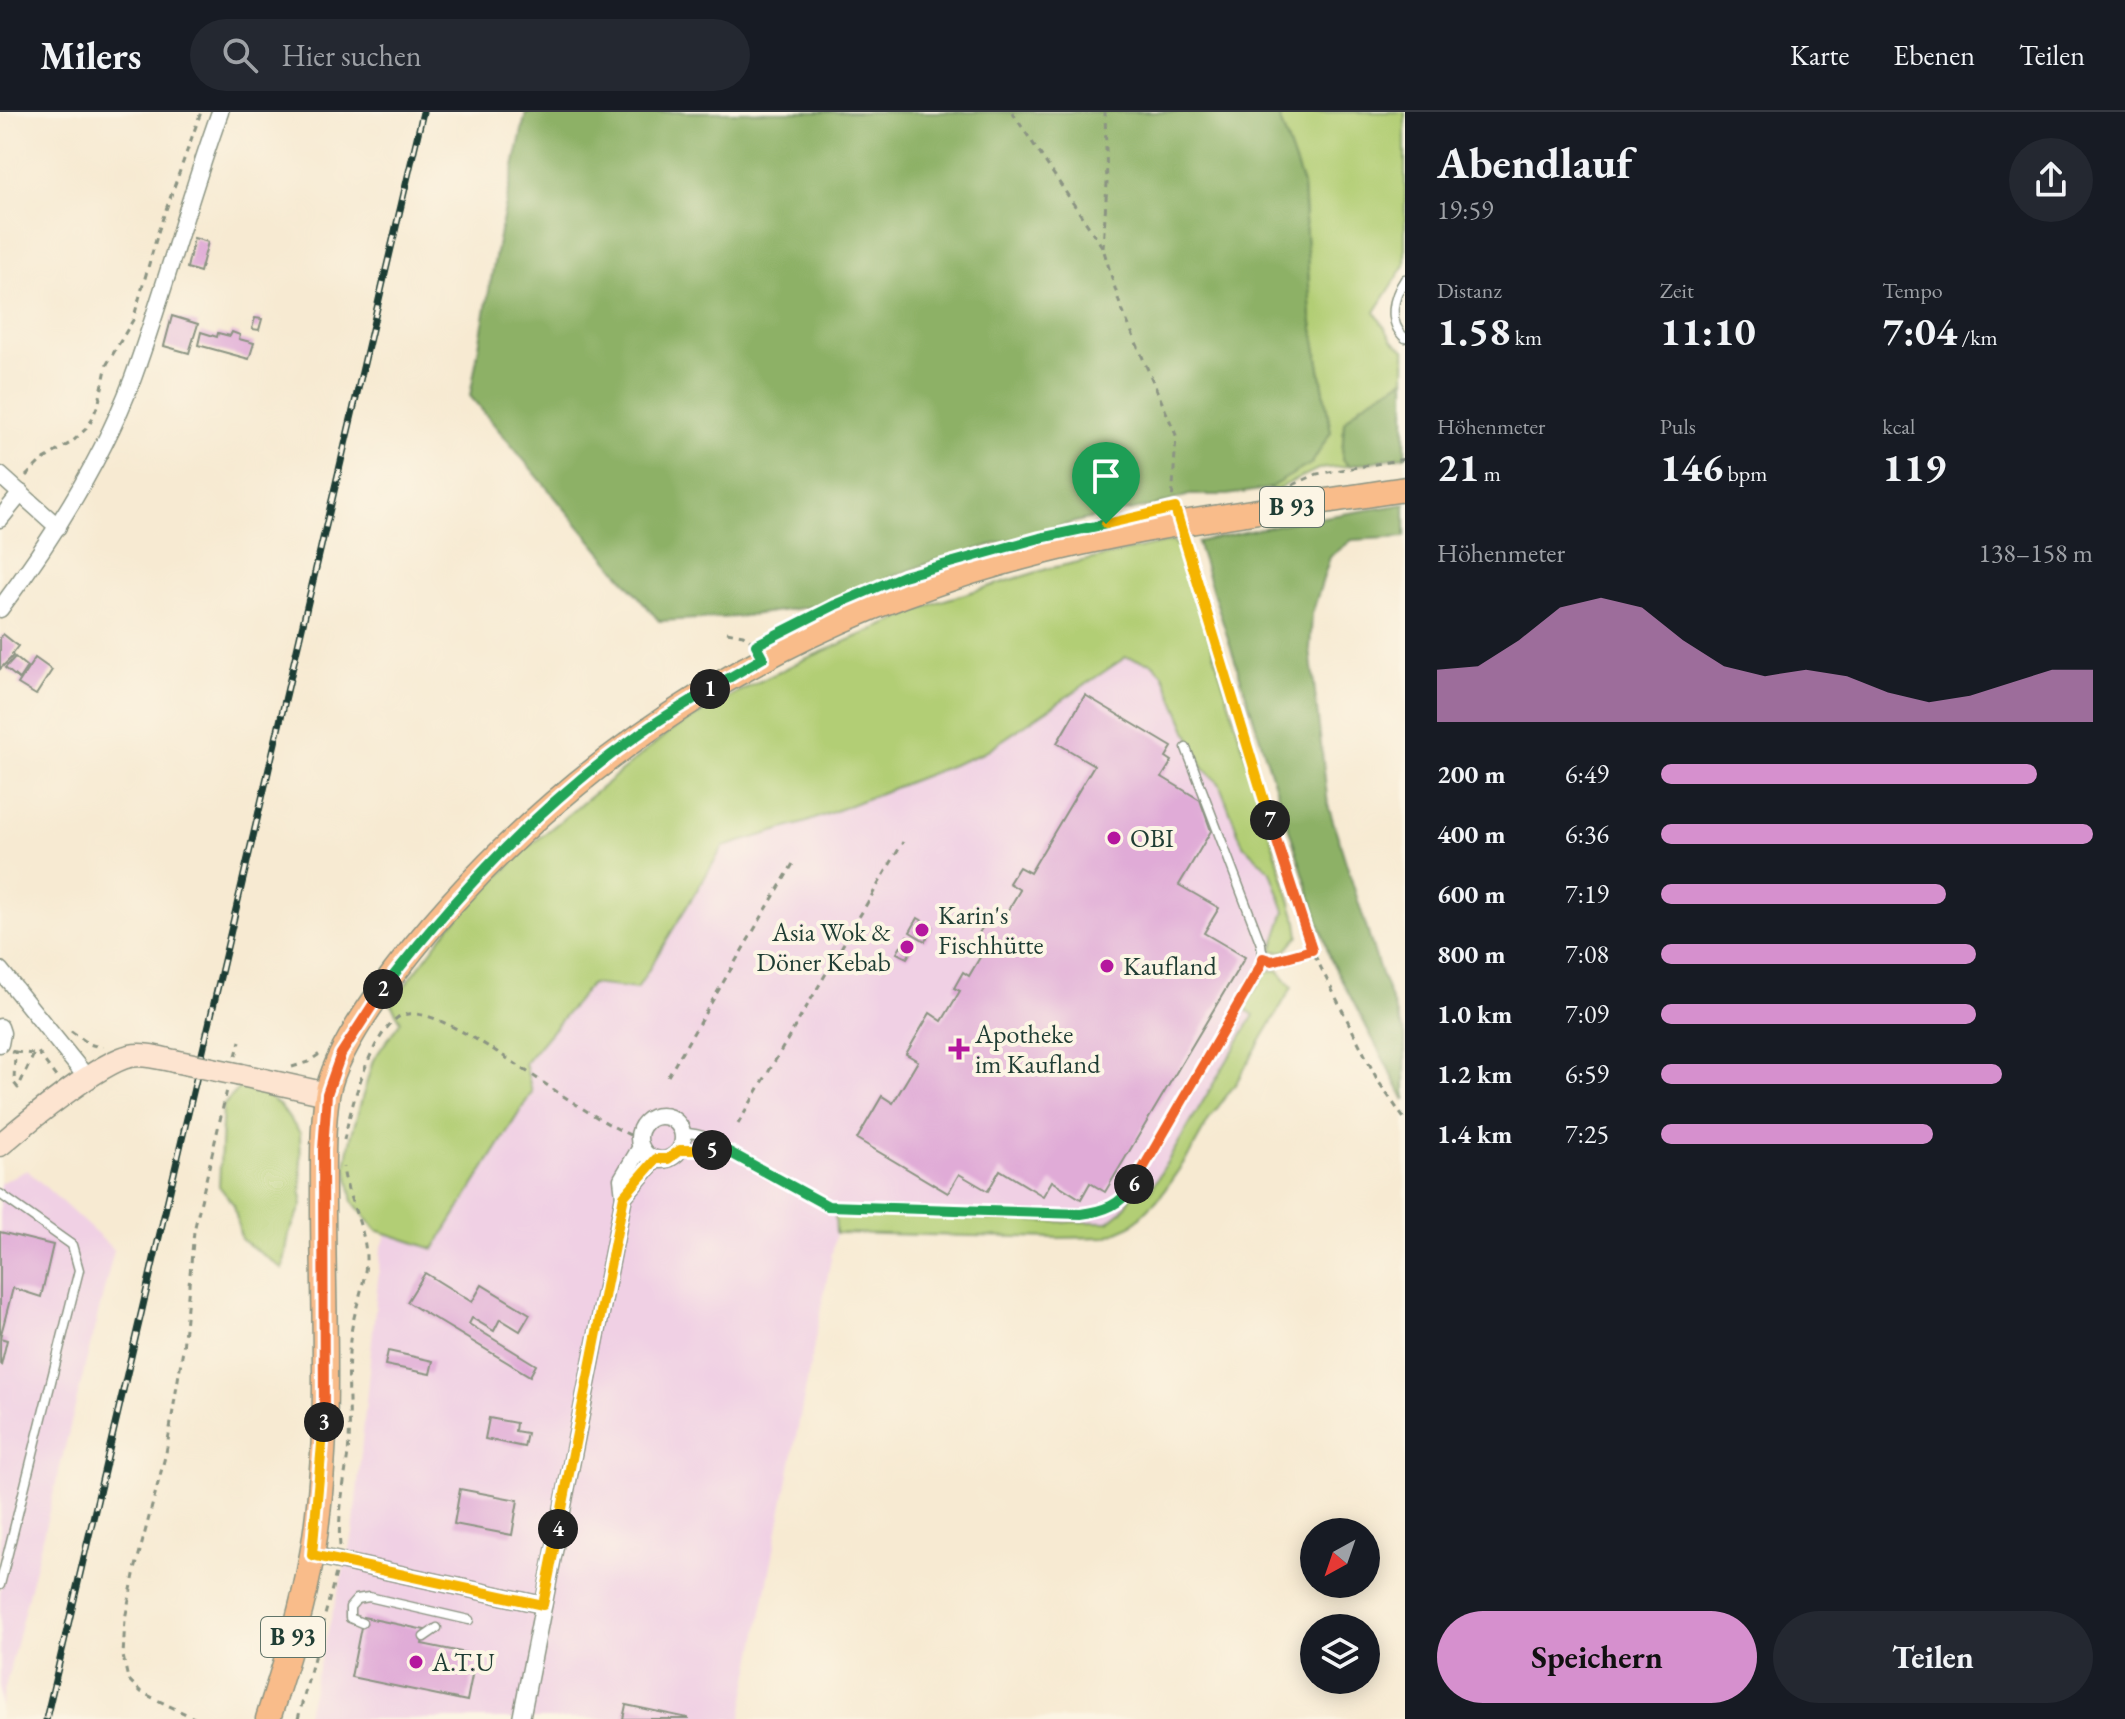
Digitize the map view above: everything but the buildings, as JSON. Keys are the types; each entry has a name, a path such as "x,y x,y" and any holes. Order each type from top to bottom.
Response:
{"main road":[{"name":"B 93","path":"268,1719 295,1629 312,1555 323,1441 323,1150 327,1094 341,1054 378,997 436,921 524,830 638,735 738,672 857,613 1007,561 1094,541 1175,514 1405,489"}],"street":[{"path":"0,609 58,527 102,445 132,379 220,112"},
{"path":"0,475 58,527"},
{"path":"0,519 19,491"},
{"path":"0,970 88,1079"},
{"path":"0,1027 6,1048"},
{"path":"0,1145 106,1066 129,1056 174,1061 327,1094"},
{"path":"521,1719 624,1196 622,1179 640,1143 643,1124 650,1118 660,1115 670,1117 678,1122 683,1133 680,1150 668,1159 647,1155 640,1143"},
{"path":"624,1196 656,1159"},
{"path":"312,1555 543,1605"}],"lane":[{"path":"1405,279 1392,306 1397,331 1405,338"},
{"path":"683,1133 705,1136 720,1143 729,1152 828,1206 1081,1214 1114,1206 1130,1191 1263,958 1261,944 1186,748"},
{"path":"680,1150 729,1152"},
{"path":"0,1194 72,1245 79,1270 0,1585"},
{"path":"362,1623 350,1618 350,1607 357,1599 369,1597 469,1620"},
{"path":"424,1637 437,1628"}],"path":[{"path":"19,491 41,461 72,442 89,426 99,402 107,364 133,320 159,229 201,112"},
{"path":"1012,112 1103,248 1120,305 1176,435 1175,514 1312,950 1378,1081 1405,1120"},
{"path":"1103,248 1107,183 1105,112"},
{"path":"1290,486 1317,474 1405,459"},
{"path":"727,632 743,635 756,645 746,650"},
{"path":"738,1124 903,842"},
{"path":"668,1076 794,862"},
{"path":"1263,958 1272,961 1312,950"},
{"path":"366,1063 396,1018 405,1014 435,1018 486,1045 640,1143"},
{"path":"196,1719 141,1692 128,1679 123,1656 125,1619 166,1453 183,1349 194,1231 240,1041"},
{"path":"34,1054 18,1088 6,1048 40,1054 56,1077"},
{"path":"282,1070 308,1062 327,1049"},
{"path":"180,1719 182,1710"}],"shaded area":[{"path":"1126,657 1152,663 1163,674 1203,768 1219,783 1243,845 1271,872 1285,911 1272,951 1278,970 1266,971 1244,1009 1254,1015 1149,1191 1139,1185 1123,1210 1108,1222 835,1213 836,1233 741,1719 305,1719 353,1534 381,1249 444,1088 723,847 807,822 983,753"},
{"path":"27,1170 114,1250 0,1708 0,1183"}],"green space":[{"path":"526,112 1277,112 1303,185 1311,317 1331,432 1312,463 1267,489 1227,495 1189,495 1158,505 1079,521 934,561 816,606 736,617 659,621 470,396 498,241"},
{"path":"1277,112 1405,112 1405,265 1375,312 1393,341 1405,350 1405,379 1362,404 1344,422 1342,459 1349,466 1318,469 1275,490 1267,489 1283,478 1331,432 1311,317 1303,185"},
{"path":"1405,379 1405,456 1349,466 1342,459 1344,422 1362,404"},
{"path":"1405,504 1405,537 1352,540 1330,557 1312,614 1310,649 1328,805 1380,971 1405,1036 1405,1100 1331,960 1197,542 1287,523"},
{"path":"1173,541 1181,550 1190,576 1297,922 1299,936 1286,951 1272,951 1285,911 1271,872 1243,845 1219,783 1203,768 1163,674 1152,663 1126,657 983,753 807,822 723,847 637,989 591,984 525,1063 532,1092 434,1249 376,1230 353,1202 346,1166 373,1060 401,1021 391,1004 450,926 526,849 668,733 738,692 803,660 938,602 1047,569"},
{"path":"1278,970 1292,987 1191,1152 1159,1198 1131,1226 1106,1237 836,1233 835,1213 1108,1222 1123,1210 1139,1185 1150,1191 1254,1015 1244,1009 1266,971"},
{"path":"243,1083 258,1089 280,1106 300,1133 302,1205 289,1234 283,1269 241,1239 234,1205 219,1186 223,1106"}],"railway":[{"path":"46,1719 423,112"}],"place":[{"name":"OBI","path":"1114,838"},
{"name":"Karin's Fischhütte","path":"922,930"},
{"name":"Asia Wok & Döner Kebab","path":"907,947"},
{"name":"Kaufland","path":"1107,966"},
{"name":"Apotheke im Kaufland","path":"959,1049"},
{"name":"A.T.U","path":"416,1662"}],"route":[{"path":"1175,508 1312,950 1272,961 1263,958 1130,1191 1114,1206 1081,1214 828,1206 729,1152 680,1150 668,1159 656,1159 624,1196 543,1605 312,1555 323,1441 323,1150 327,1094 341,1054 408,957 459,895 555,803 638,735 763,658 756,645 835,605 903,576 1040,538 1106,524 1175,508"}]}
